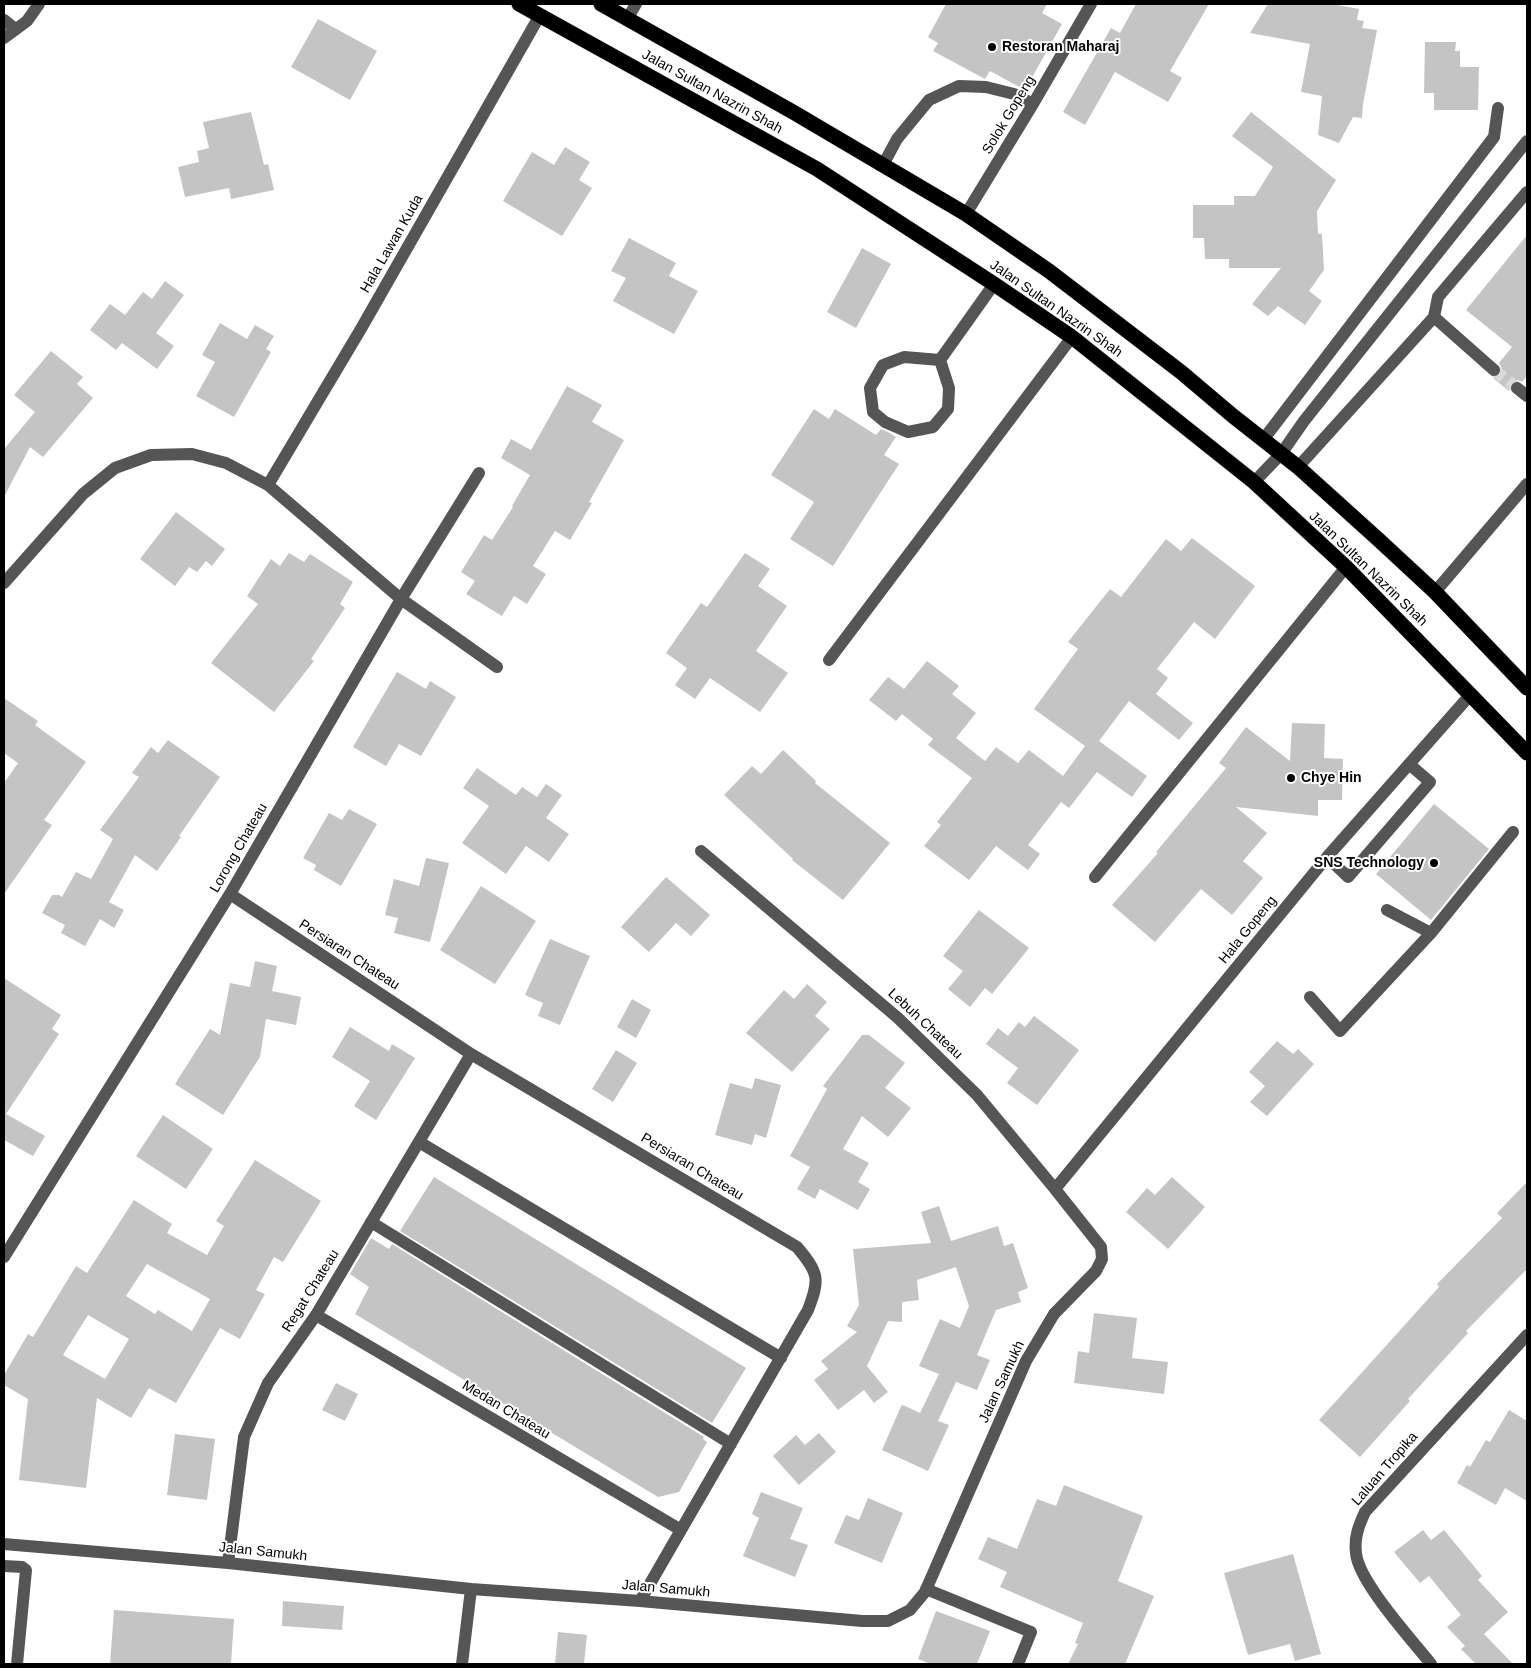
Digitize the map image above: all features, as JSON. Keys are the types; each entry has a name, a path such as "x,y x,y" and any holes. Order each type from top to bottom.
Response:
{"highway":[{"name":"Jalan Sultan Nazrin Shah","path":"519,4 818,169 1072,337 1254,482 1346,567 1527,753"},
{"name":"Jalan Sultan Nazrin Shah","path":"601,4 793,112 966,214 1086,298 1298,467 1435,592 1527,688"}],"street":[{"path":"4,38 27,21 39,4"},
{"path":"627,19 636,4"},
{"name":"Solok Gopeng","path":"966,214 1091,4"},
{"name":"Hala Lawan Kuda","path":"268,485 362,327 540,15"},
{"path":"4,20 15,29"},
{"path":"883,165 897,139 929,100 959,86 986,87 1014,94 1033,104"},
{"path":"1263,440 1494,137 1498,108"},
{"path":"1254,482 1281,454 1304,421 1527,141"},
{"path":"1298,467 1434,317 1438,297 1527,192"},
{"path":"940,360 994,284"},
{"path":"1434,317 1494,370"},
{"path":"829,660 1072,337"},
{"path":"904,357 940,360 949,388 948,409 933,427 908,432 885,422 873,412 870,388 883,365 904,357"},
{"path":"4,583 83,494 115,468 151,455 192,454 226,463 268,485 401,598 497,668"},
{"name":"Lorong Chateau","path":"4,1257 230,894 401,598 479,473"},
{"path":"1435,592 1527,484"},
{"path":"1095,877 1346,567"},
{"name":"Hala Gopeng","path":"1055,1189 1327,857 1471,694"},
{"path":"1327,857 1348,877 1430,782 1409,764"},
{"path":"1310,997 1340,1031 1431,933 1513,832"},
{"name":"Lebuh Chateau","path":"701,850 898,1018 977,1095 1055,1189 1100,1248"},
{"name":"Persiaran Chateau","path":"230,894 471,1054 797,1247 812,1265 816,1288 808,1310 640,1601"},
{"path":"1386,910 1431,933"},
{"name":"Regat Chateau","path":"228,1563 244,1437 268,1383 316,1315 471,1054"},
{"path":"419,1142 781,1358"},
{"path":"371,1222 731,1444"},
{"name":"Jalan Samukh","path":"4,1544 228,1563 471,1589 640,1601 862,1622 888,1621 910,1610 926,1589 1026,1361 1054,1314 1096,1271 1102,1259 1100,1248"},
{"name":"Medan Chateau","path":"316,1315 681,1530"},
{"name":"Laluan Tropika","path":"1431,1664 1363,1576 1356,1554 1357,1530 1365,1512 1527,1335"},
{"path":"4,1566 22,1567 26,1570 17,1664"},
{"path":"462,1664 471,1589"},
{"path":"926,1589 1031,1632 1018,1664"}],"building":[{"name":"Restoran Maharaj","path":"946,4 1047,4 1042,13 1062,24 1025,90 990,71 985,79 933,51 938,43 928,37"},
{"path":"1136,4 1209,4 1170,71 1182,78 1168,102 1115,72 1085,125 1063,112 1111,28 1120,33"},
{"path":"1268,4 1332,4 1359,9 1357,20 1364,21 1362,28 1377,30 1362,118 1353,117 1339,143 1318,135 1322,96 1301,92 1310,44 1250,33"},
{"path":"318,19 377,51 350,100 291,67"},
{"path":"1425,42 1456,42 1455,51 1460,51 1460,67 1479,67 1478,110 1434,110 1434,93 1424,93"},
{"path":"251,112 264,165 268,164 274,190 231,199 229,188 185,197 178,167 199,162 197,151 209,148 203,122"},
{"path":"1251,112 1336,180 1317,211 1318,234 1322,234 1324,270 1309,291 1322,301 1305,325 1278,306 1268,316 1252,304 1281,268 1229,268 1229,259 1205,259 1204,238 1193,238 1193,205 1234,205 1234,196 1255,196 1273,167 1232,136"},
{"path":"565,147 590,162 579,180 592,188 562,236 503,201 532,152 554,165"},
{"path":"1527,235 1527,376 1522,382 1518,380 1511,383 1509,391 1493,378 1500,375 1502,368 1499,363 1512,347 1466,310"},
{"path":"629,238 676,263 669,276 698,291 674,334 613,301 626,278 611,271"},
{"path":"862,248 891,264 856,328 827,312"},
{"path":"165,281 184,295 156,333 174,346 157,369 122,343 116,350 90,330 110,304 125,315 143,292 152,299"},
{"path":"220,323 247,339 255,325 274,336 266,349 271,352 234,417 196,396 215,362 202,355"},
{"path":"51,351 83,377 77,384 93,398 43,457 30,447 4,497 4,449 35,412 14,395"},
{"path":"567,386 602,405 592,422 624,440 589,502 592,503 570,540 555,531 533,566 546,574 527,604 514,596 502,616 466,594 475,581 461,572 484,535 492,540 530,475 501,458 511,439 531,450"},
{"path":"814,409 829,419 835,409 876,435 881,429 896,437 884,455 899,464 833,566 790,539 814,502 771,475"},
{"path":"176,512 225,549 212,566 206,561 197,572 189,567 175,586 140,559"},
{"path":"1192,538 1255,586 1215,639 1194,622 1157,669 1168,678 1156,694 1193,723 1179,740 1129,701 1099,741 1147,776 1132,797 1097,772 1069,808 1061,802 1028,845 1040,854 1028,870 996,846 969,880 924,846 941,825 937,822 972,778 928,745 933,739 902,714 896,721 869,700 888,677 904,689 927,661 959,686 952,694 976,713 956,738 985,761 996,747 1018,763 1029,750 1063,776 1085,746 1034,709 1078,649 1068,642 1110,589 1121,597 1166,539 1181,551"},
{"path":"289,553 304,562 310,554 353,582 340,604 345,608 311,659 314,661 274,712 211,663 258,604 247,596 271,559 280,566"},
{"path":"745,553 770,569 758,586 787,606 756,651 788,673 760,712 710,678 695,699 675,685 687,668 666,653 701,603 707,607"},
{"path":"397,672 426,689 430,681 456,697 421,756 399,744 386,766 353,747"},
{"path":"4,698 38,721 35,725 86,762 44,820 52,825 4,894 4,783 18,763 4,753"},
{"path":"1292,723 1325,724 1324,758 1343,759 1342,800 1318,800 1318,816 1236,807 1267,833 1243,861 1263,878 1232,915 1201,889 1155,942 1112,905 1158,853 1156,852 1226,768 1219,763 1246,727 1290,761"},
{"path":"168,740 220,777 157,871 135,855 109,902 124,910 114,928 100,919 85,946 61,933 65,925 42,913 52,895 62,897 76,872 91,879 113,839 100,830 139,777 132,773 151,747 158,753"},
{"path":"783,750 816,781 815,783 890,843 843,900 792,860 724,795 752,766 761,774"},
{"path":"477,768 516,795 522,787 537,797 546,784 562,795 546,818 569,834 549,862 526,846 506,874 462,843 489,806 463,788"},
{"name":"SNS Technology","path":"1434,804 1489,849 1431,920 1376,874"},
{"path":"349,809 377,824 341,886 314,870 316,865 303,858 329,813 342,820"},
{"path":"426,858 449,863 430,942 394,933 398,918 385,915 394,879 419,886"},
{"path":"666,877 710,915 691,936 676,923 649,952 621,927"},
{"path":"481,886 536,921 495,984 440,950"},
{"path":"979,910 1029,948 992,994 985,988 970,1007 948,989 963,971 943,956"},
{"path":"550,939 590,956 560,1025 538,1016 543,1003 525,995"},
{"path":"255,961 277,966 272,991 301,997 296,1025 266,1019 260,1057 223,1115 175,1084 210,1029 220,1035 230,983 250,987"},
{"path":"4,978 61,1015 52,1029 59,1034 6,1114 45,1136 33,1156 4,1140"},
{"path":"807,984 827,1002 815,1016 830,1029 792,1072 746,1033 784,990 794,999"},
{"path":"632,999 651,1010 636,1038 617,1027"},
{"path":"1034,1016 1079,1050 1037,1105 1007,1083 1018,1068 986,1044 998,1028 1008,1036 1019,1022 1025,1027"},
{"path":"350,1027 389,1051 392,1044 415,1058 376,1120 354,1106 370,1081 332,1057"},
{"path":"862,1035 869,1035 905,1063 885,1088 911,1108 888,1137 862,1116 843,1149 869,1163 858,1182 870,1189 858,1210 820,1189 815,1199 797,1189 810,1167 790,1156 827,1089 823,1086"},
{"path":"1277,1041 1293,1054 1298,1049 1314,1064 1267,1116 1250,1102 1265,1086 1249,1072"},
{"path":"616,1050 637,1063 613,1102 592,1089"},
{"path":"755,1078 781,1085 766,1138 755,1134 752,1145 715,1135 730,1083 752,1089"},
{"path":"163,1115 213,1149 186,1189 136,1156"},
{"path":"255,1160 321,1201 283,1262 274,1257 256,1290 265,1294 240,1339 220,1328 176,1403 149,1388 131,1418 97,1398 86,1488 19,1480 28,1399 4,1385 4,1375 28,1334 33,1337 76,1266 87,1273 134,1200 172,1224 167,1233 207,1255 224,1226 216,1221","holes":["147,1264 210,1299 192,1331 158,1310 155,1314 126,1296","88,1315 129,1339 105,1379 63,1355"]},
{"path":"434,1177 746,1368 712,1423 400,1231"},
{"path":"1172,1177 1205,1207 1168,1249 1126,1212 1147,1188 1155,1195"},
{"path":"1527,1182 1527,1269 1466,1331 1468,1333 1408,1399 1410,1401 1360,1457 1319,1420 1439,1287 1437,1284 1502,1218 1497,1213"},
{"path":"939,1206 951,1241 998,1226 1004,1246 1013,1243 1028,1288 1018,1292 1021,1302 996,1310 977,1355 990,1360 977,1390 956,1382 938,1421 949,1425 928,1471 882,1450 902,1404 902,1407 903,1405 920,1413 939,1374 919,1366 940,1319 960,1328 969,1306 956,1267 917,1280 919,1300 902,1302 902,1322 888,1321 867,1366 888,1392 874,1403 864,1390 838,1410 814,1380 828,1369 821,1361 857,1332 847,1326 859,1305 853,1249 931,1243 921,1212"},
{"path":"371,1238 389,1249 392,1244 704,1437 703,1439 707,1442 679,1492 658,1497 355,1314 369,1287 350,1274"},
{"path":"1094,1313 1137,1318 1132,1358 1168,1362 1164,1394 1074,1383 1078,1351 1089,1353"},
{"path":"336,1383 358,1394 345,1421 322,1410"},
{"path":"1509,1410 1527,1421 1527,1501 1505,1488 1496,1505 1457,1483 1467,1465 1470,1467 1486,1440 1490,1442"},
{"path":"819,1433 836,1452 799,1485 773,1456 796,1435 805,1445"},
{"path":"175,1434 215,1439 207,1500 167,1495"},
{"path":"1064,1485 1143,1516 1118,1581 1154,1596 1125,1664 1068,1664 1078,1644 1075,1643 1083,1623 1000,1587 1007,1572 978,1559 988,1537 1017,1549 1037,1499 1056,1506"},
{"path":"761,1492 803,1508 790,1539 808,1545 795,1577 743,1556 759,1518 752,1514"},
{"path":"868,1498 903,1513 882,1563 834,1543 846,1515 859,1520"},
{"path":"1423,1530 1431,1540 1444,1530 1482,1576 1478,1580 1508,1612 1484,1634 1513,1664 1476,1664 1461,1649 1465,1646 1447,1627 1461,1615 1429,1576 1420,1583 1394,1552"},
{"path":"1293,1554 1321,1654 1295,1661 1290,1644 1248,1655 1224,1573"},
{"path":"283,1601 344,1606 342,1630 282,1626"},
{"path":"114,1610 234,1619 231,1664 110,1664"},
{"path":"936,1611 990,1631 977,1664 931,1664 918,1659"},
{"path":"558,1632 587,1635 584,1664 555,1664"}],"tunnel":[{"path":"1494,370 1517,388"}],"place":[{"name":"Restoran Maharaj","path":"992,47"},
{"name":"Chye Hin","path":"1291,778"},
{"name":"SNS Technology","path":"1434,863"}]}
